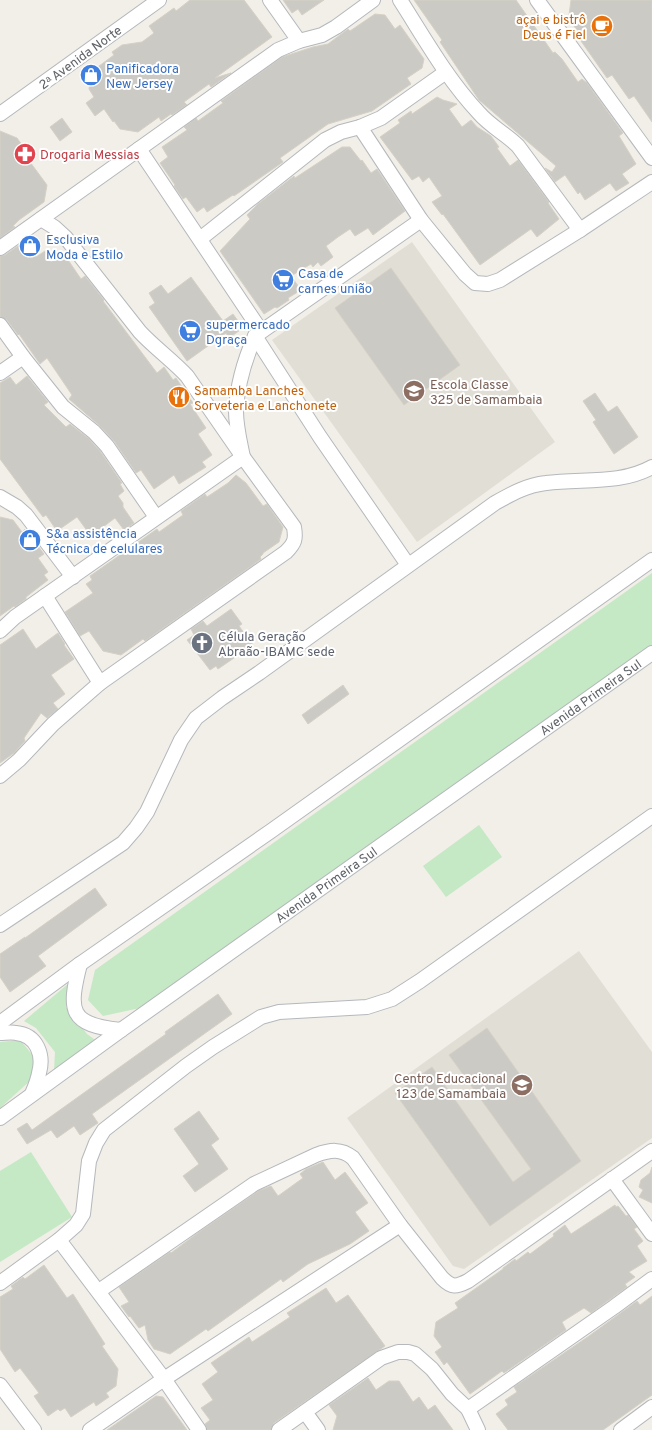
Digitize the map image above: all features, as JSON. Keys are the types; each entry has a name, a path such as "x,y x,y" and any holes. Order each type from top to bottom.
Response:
{"street":[{"name":"2ᵃ Avenida Norte","path":"0,114 159,0"},
{"path":"270,0 299,41"},
{"path":"0,248 261,61 278,50 299,41 322,35 336,27 373,0"},
{"path":"400,0 446,72 479,113 518,146 580,230"},
{"path":"542,2 652,158"},
{"path":"200,238 325,140 341,132 360,127 381,118 446,72"},
{"path":"360,127 421,220 465,274 475,283 488,284 500,280 580,230 652,182"},
{"path":"139,149 200,238 320,437 408,565"},
{"path":"0,776 19,760 52,724 100,684 286,552 293,545 296,537 294,527 187,376 151,344 140,332 66,238 54,227 41,219"},
{"path":"243,457 237,427 236,412 239,390 246,360 258,334 421,220"},
{"path":"0,325 23,357 63,407 94,432 107,446 156,517"},
{"path":"0,373 23,357"},
{"path":"0,631 15,617 243,457"},
{"path":"0,925 123,843 147,812 181,740 196,718 495,503 521,489 546,483 605,480 630,476 652,467"},
{"path":"0,498 17,507 26,515 73,577"},
{"path":"0,1023 80,964 271,831 652,560"},
{"path":"45,596 100,684"},
{"name":"Avenida Primeira Sul","path":"0,1118 121,1030 652,653"},
{"path":"0,1283 60,1240 76,1226 83,1214 89,1161 96,1143 104,1130 192,1062 261,1017 279,1012 367,1006 392,999 420,981 652,816"},
{"path":"80,964 74,989 74,1005 78,1016 88,1024 102,1028 121,1030"},
{"path":"0,1033 17,1033 29,1037 37,1045 41,1059 40,1072 32,1094"},
{"path":"99,1291 254,1184 326,1151 337,1150 347,1153 353,1158 400,1225 447,1284 453,1286 468,1281 652,1151"},
{"path":"612,1178 652,1234"},
{"path":"90,1430 164,1378 400,1225"},
{"path":"60,1240 164,1378 199,1430"},
{"path":"468,1409 652,1279"},
{"path":"279,1430 381,1358 403,1351 415,1354 432,1369 452,1394 468,1409 478,1430"},
{"path":"0,1385 34,1430"},
{"path":"627,1428 652,1407"},
{"path":"305,1412 318,1430"}],"shaded area":[{"name":"Escola Classe 325 de Samambaia","path":"412,242 555,442 417,542 272,340"},
{"name":"Centro Educacional 123 de Samambaia","path":"579,951 652,1052 652,1138 464,1269 453,1266 347,1118"}],"green space":[{"path":"652,573 652,648 140,1008 103,1016 88,1000 95,970"},
{"path":"479,825 502,857 446,897 423,866"},
{"path":"68,984 66,1007 87,1034 98,1042 54,1071 55,1052 36,1028 24,1021"},
{"path":"20,1040 35,1058 32,1079 0,1108 0,1042"},
{"path":"31,1152 72,1217 0,1262 0,1171"}],"building":[{"path":"190,0 244,0 272,37 215,78 231,73 211,87 209,84 184,102 187,105 161,121 159,117 138,132 120,129 104,109 95,116 86,103 94,97 89,89 91,72 114,55 112,52 122,45 142,42 154,33 149,26 174,8 176,11"},
{"path":"283,0 324,0 302,15 298,9 292,13"},
{"path":"414,0 516,0 553,53 555,52 562,59 578,82 582,79 587,83 623,133 619,136 636,164 622,174 629,183 616,191 610,183 585,200 580,192 578,194 565,175 555,182 545,168 552,172 556,166 479,100 440,42 442,40"},
{"path":"571,0 652,0 652,122 634,96 629,99 612,75 607,78 581,41 583,39 574,26 575,25 569,15"},
{"path":"375,14 385,15 395,29 400,25 424,59 422,68 407,78 411,84 372,111 328,124 280,158 283,162 234,196 233,195 207,212 204,207 197,212 186,197 183,199 160,163 168,157 162,147 187,130 184,127 196,118 198,121 223,103 221,101 282,57 328,44 348,29 350,31"},
{"path":"437,97 457,104 449,109 462,127 471,120 477,127 491,136 499,147 497,148 510,166 518,160 549,202 548,203 559,219 537,237 531,229 480,265 443,214 442,215 432,202 442,196 429,177 423,182 419,176 412,180 380,137 400,123 398,120 411,111 412,114"},
{"path":"62,118 72,132 60,141 50,127"},
{"path":"0,131 17,138 33,160 30,162 47,185 44,202 19,220 13,226 15,227 0,238"},
{"path":"342,147 350,147 371,173 377,169 405,211 373,235 368,228 355,236 350,229 338,237 326,246 333,257 321,266 318,262 313,267 311,264 291,276 301,290 288,298 289,300 277,308 275,307 264,314 220,251 250,219 247,215 258,204 294,176 295,178"},
{"path":"25,241 36,257 48,249 55,260 64,254 81,279 85,276 104,300 103,301 157,373 164,367 173,380 176,378 193,403 190,404 206,428 198,434 212,455 202,462 206,467 179,484 174,475 154,489 141,470 136,473 114,441 100,426 69,399 72,395 47,358 40,364 19,334 18,335 7,320 0,317 0,256 5,255"},
{"path":"391,268 460,365 404,405 335,308"},
{"path":"191,277 223,321 233,314 243,328 229,338 226,333 187,361 149,307 155,303 149,293 161,285 168,294"},
{"path":"27,376 48,402 44,405 66,427 70,424 88,438 100,451 122,483 120,484 124,491 118,496 123,503 123,507 134,523 124,530 115,518 91,536 77,517 57,531 46,515 43,517 0,459 0,383 10,377 16,385"},
{"path":"595,393 608,412 617,406 638,437 614,454 593,422 596,420 583,401"},
{"path":"236,475 246,483 263,506 267,504 283,527 279,542 263,553 260,557 261,559 257,562 145,641 143,639 121,655 103,651 89,631 80,636 65,612 93,593 86,584 92,580 90,576 157,529 159,532 183,515 181,511 205,494 207,497 228,483"},
{"path":"0,517 13,520 22,532 25,529 44,554 38,558 48,572 44,575 48,580 26,597 26,599 0,616"},
{"path":"231,609 242,624 239,626 253,645 218,669 216,666 210,670 187,640 194,635 191,629 203,621 207,626"},
{"path":"23,629 36,649 58,633 74,659 51,675 65,694 53,703 58,709 47,718 41,713 24,738 25,741 14,753 0,763 0,645"},
{"path":"343,685 349,694 308,724 302,715"},
{"path":"95,888 107,905 38,956 46,966 10,992 0,977 0,954"},
{"path":"218,994 232,1014 92,1114 98,1123 80,1135 74,1126 57,1138 51,1130 27,1144 17,1129 27,1123 32,1130 166,1034 165,1032"},
{"path":"487,1028 581,1161 490,1226 395,1093 432,1067 513,1182 531,1169 449,1055"},
{"path":"199,1111 219,1139 211,1145 228,1169 195,1192 183,1176 199,1164 174,1129"},
{"path":"323,1162 335,1180 345,1172 368,1203 355,1212 369,1231 350,1244 308,1264 283,1282 281,1279 208,1331 206,1329 170,1354 154,1349 148,1340 145,1325 139,1328 121,1306 129,1302 119,1287 170,1252 171,1253 258,1191 271,1186 278,1196 303,1178 300,1174 306,1169"},
{"path":"652,1167 652,1203 639,1197 643,1190 639,1187 641,1180 650,1173"},
{"path":"615,1205 616,1207 618,1206 626,1216 628,1215 637,1227 634,1229 643,1241 637,1246 647,1261 629,1272 635,1277 625,1284 627,1287 591,1313 584,1308 562,1322 566,1330 504,1373 502,1371 470,1394 447,1362 444,1365 435,1352 442,1347 434,1336 436,1322 458,1308 455,1303 515,1259 516,1261 528,1252 530,1254 554,1236 553,1234 565,1225 571,1234"},
{"path":"44,1265 67,1298 73,1294 105,1344 102,1346 118,1369 116,1386 106,1393 109,1397 96,1406 94,1402 71,1417 65,1408 60,1411 58,1409 48,1416 34,1396 39,1393 20,1368 15,1372 0,1349 0,1297 13,1289 11,1286 23,1277 25,1279"},
{"path":"326,1288 336,1303 348,1295 385,1346 274,1423 271,1430 207,1430 205,1424 210,1420 201,1408 213,1400 202,1384 218,1372 211,1363 249,1337 252,1342 290,1317 287,1313"},
{"path":"652,1296 652,1395 603,1430 508,1430 496,1414 508,1405 505,1400 517,1392 514,1387 637,1301 640,1305"},
{"path":"368,1378 376,1390 389,1381 399,1381 413,1402 419,1397 428,1410 435,1405 453,1430 333,1430 337,1416 329,1405"},
{"path":"156,1396 163,1397 187,1430 107,1430"}],"place":[{"name":"açai e bistrô Deus é Fiel","path":"602,26"},
{"name":"Panificadora New Jersey","path":"91,75"},
{"name":"Drogaria Messias","path":"25,154"},
{"name":"Esclusiva Moda e Estilo","path":"30,246"},
{"name":"Casa de carnes união","path":"283,280"},
{"name":"supermercado Dgraça","path":"190,331"},
{"name":"Escola Classe 325 de Samambaia","path":"414,391"},
{"name":"Samamba Lanches Sorveteria e Lanchonete","path":"179,397"},
{"name":"S&a assistência Técnica de celulares","path":"30,540"},
{"name":"Célula Geração Abraão-IBAMC sede","path":"202,643"},
{"name":"Centro Educacional 123 de Samambaia","path":"522,1085"}]}
